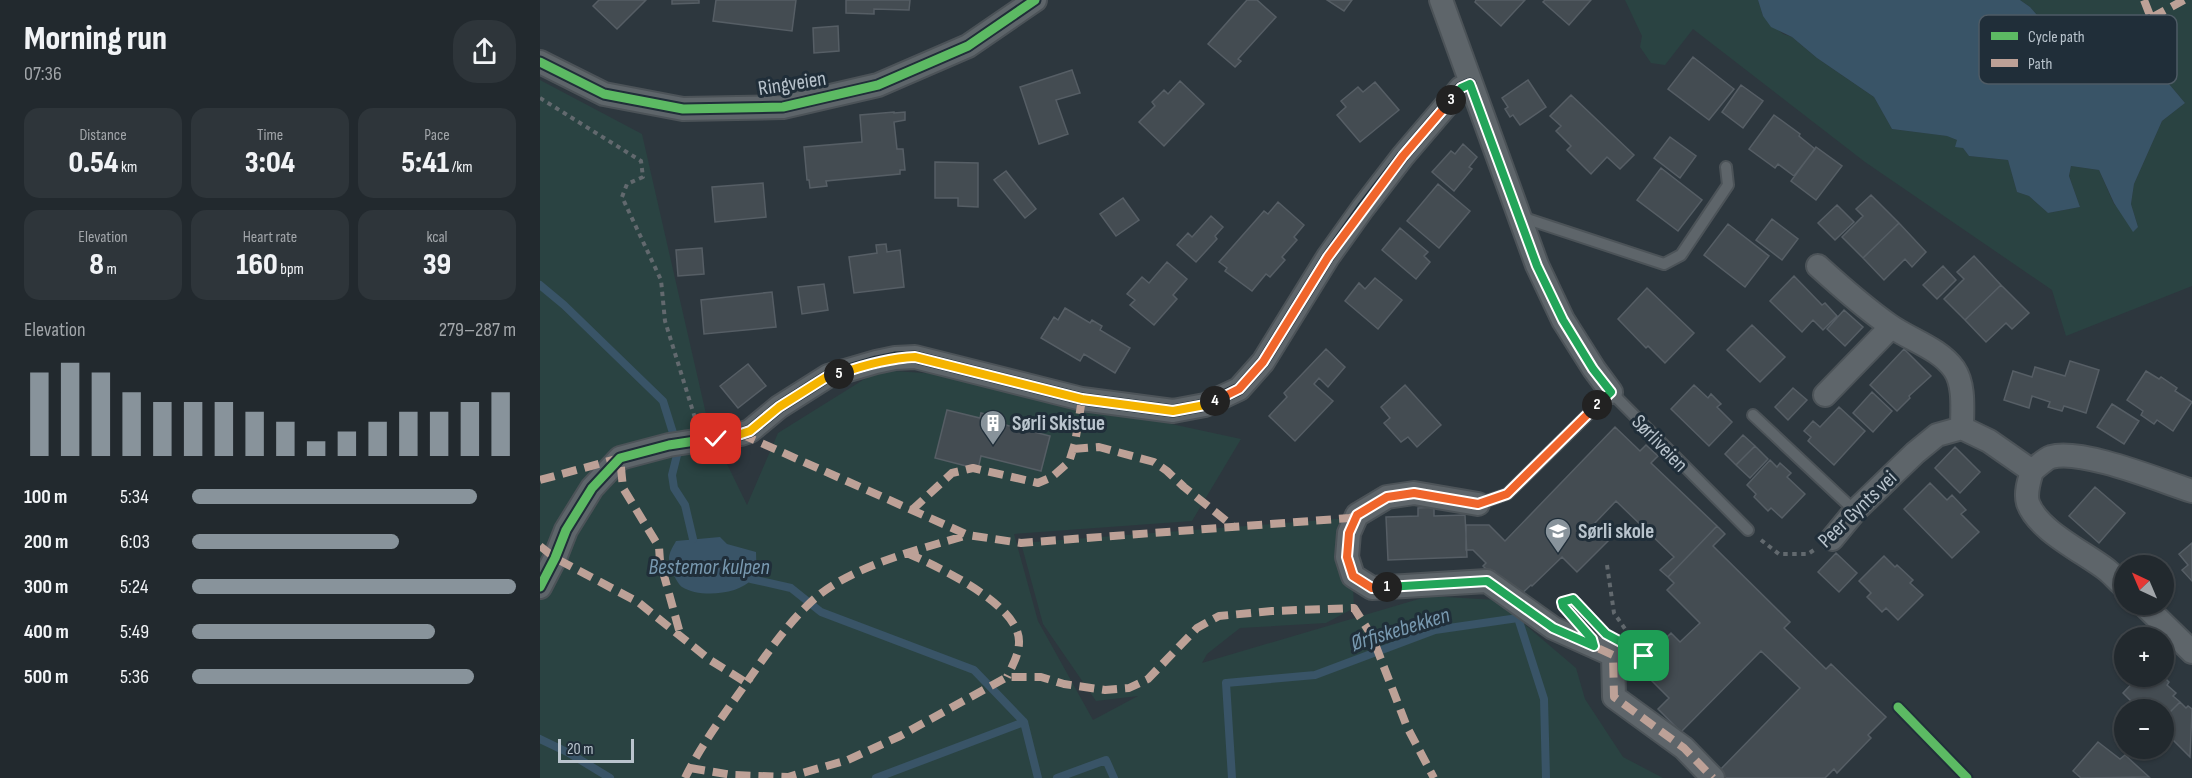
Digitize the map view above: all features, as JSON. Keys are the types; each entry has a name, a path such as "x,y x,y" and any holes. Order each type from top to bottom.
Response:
{"street":[{"name":"Ringveien","path":"540,62 604,94 682,109 783,107 878,85 968,46 1035,0"},
{"name":"Sørliveien","path":"1441,0 1537,266 1563,320 1593,369 1611,392"},
{"path":"540,587 566,530 592,488 620,458 693,441 750,431 779,407 828,376 895,358 915,357 1082,399 1173,411 1205,405 1239,389 1263,362 1328,257 1363,208 1403,156 1461,88 1470,84"},
{"path":"1818,266 1847,293 1891,327 1939,354 1954,369 1961,383 1962,428 1989,441 2032,471"},
{"path":"1825,395 1891,327"},
{"name":"Peer Gynts vei","path":"1832,539 1855,511 1915,453 1937,435 1962,428"},
{"path":"2114,577 2035,516 2028,501 2028,485 2032,471 2050,457 2071,455 2122,468 2192,491"},
{"path":"1478,504 1414,493 1387,497 1357,515 1349,533 1347,557 1353,576 1372,588 1487,581 1553,628 1613,655 1614,697 1684,748 1713,778"},
{"path":"2154,615 2192,652"}],"lane":[{"path":"1520,217 1664,264 1681,255 1728,186 1726,167"},
{"path":"1478,504 1507,494 1611,392"},
{"name":"Sørliveien","path":"1611,392 1748,530"},
{"path":"1753,415 1855,511"}],"path":[{"path":"540,98 641,160 644,177 627,184 622,196 661,280 665,321 693,441"},
{"path":"1607,565 1616,619 1644,656"},
{"path":"1570,614 1562,602 1573,599 1593,620"},
{"path":"1639,661 1657,642"}],"green space":[{"path":"1625,0 1758,0 1763,16 1783,34 1792,37 1817,58 1874,97 1892,129 1948,136 1957,140 1969,156 2008,160 2017,192 2029,196 2048,213 2080,207 2069,176 2071,166 2099,170 2114,204 2138,227 2131,204 2134,184 2162,121 2185,103 2169,84 2177,84 2177,15 2037,15 2020,0 2192,0 2192,286 2066,336 2052,290 1865,162 1693,29 1665,65 1651,63 1640,47 1642,36"},
{"path":"540,80 642,134 709,427 747,505 778,433 879,370 939,374 1241,439 1192,521 1014,534 1038,621 1093,720 1138,696 1096,701 1043,624 1021,543 1350,518 1354,608 1326,623 1240,628 1207,654 1202,663 1429,596 1496,600 1576,668 1585,699 1623,757 1663,778 540,778"}],"water":[{"path":"1758,0 2020,0 2037,15 1979,15 1979,84 2169,84 2185,103 2162,121 2134,184 2131,204 2138,227 2133,232 2114,203 2099,170 2071,166 2069,176 2080,207 2048,213 2029,196 2017,192 2008,160 1969,156 1963,148 1955,147 1957,140 1947,136 1892,129 1874,97 1817,58 1792,37 1771,27 1763,16"},
{"name":"Bestemor kulpen","path":"720,537 727,544 756,552 756,569 752,579 738,589 718,593 698,593 682,587 675,578 669,561 676,541"}],"building":[{"path":"599,0 646,0 617,29 593,6"},
{"path":"672,0 699,0 699,3 672,4"},
{"path":"716,0 796,0 792,31 713,21"},
{"path":"846,0 910,0 909,10 874,9 874,14 846,13"},
{"path":"1247,0 1257,0 1276,17 1238,59 1241,61 1235,67 1208,44"},
{"path":"1327,0 1352,0 1344,11"},
{"path":"1476,0 1525,0 1501,26 1475,2"},
{"path":"1545,0 1591,0 1569,25 1543,2"},
{"path":"838,26 839,51 814,53 813,28"},
{"path":"1693,57 1734,89 1709,120 1668,89"},
{"path":"1072,70 1080,93 1056,100 1068,134 1039,144 1020,87"},
{"path":"1528,80 1546,107 1520,125 1513,115 1510,117 1505,109 1508,107 1502,98"},
{"path":"1180,81 1204,104 1164,146 1139,122 1155,106 1152,102 1164,90 1168,94"},
{"path":"1375,82 1399,110 1360,142 1337,115 1346,107 1341,101 1358,87 1363,92"},
{"path":"1741,85 1763,101 1743,128 1722,112"},
{"path":"1571,95 1634,155 1620,169 1607,157 1591,174 1567,150 1571,146 1556,131 1561,126 1550,116"},
{"path":"905,112 905,120 894,122 897,149 903,149 905,170 900,170 900,174 826,181 827,186 810,188 809,180 807,180 804,147 862,142 860,115"},
{"path":"1774,115 1800,134 1799,136 1815,149 1794,176 1778,164 1775,168 1749,149"},
{"path":"1670,137 1696,156 1680,178 1654,158"},
{"path":"1463,144 1477,157 1469,167 1472,169 1454,191 1432,172 1451,151 1455,154"},
{"path":"1816,147 1842,166 1816,200 1791,181"},
{"path":"935,162 978,163 978,207 958,206 958,198 935,198"},
{"path":"1661,168 1702,200 1678,231 1637,200"},
{"path":"1006,171 1036,209 1025,218 994,180"},
{"path":"763,183 766,217 715,222 712,187"},
{"path":"1438,184 1470,211 1439,248 1407,221"},
{"path":"1871,195 1899,223 1863,258 1842,237 1863,216 1856,209"},
{"path":"1123,198 1139,220 1116,236 1100,214"},
{"path":"1278,202 1304,225 1294,237 1297,240 1282,257 1285,260 1270,277 1266,274 1252,291 1225,271 1227,268 1219,262 1264,211 1268,214"},
{"path":"1837,205 1854,222 1835,240 1818,223"},
{"path":"1211,216 1223,227 1215,236 1217,239 1196,262 1177,245 1188,233 1192,237"},
{"path":"1772,219 1798,239 1782,260 1756,240"},
{"path":"1899,223 1926,252 1912,267 1905,259 1884,280 1863,258"},
{"path":"1728,224 1769,256 1745,287 1704,255"},
{"path":"1400,228 1428,252 1424,256 1430,262 1416,279 1382,250"},
{"path":"886,244 887,252 900,250 904,287 854,293 849,257 877,253 876,245"},
{"path":"702,248 704,274 678,276 676,250"},
{"path":"1974,256 2001,285 1965,320 1944,299 1964,279 1957,272"},
{"path":"1167,262 1187,279 1173,295 1177,299 1154,325 1130,305 1135,300 1127,294 1142,277 1149,283"},
{"path":"1943,266 1956,280 1937,299 1923,285"},
{"path":"1794,276 1822,305 1825,303 1837,316 1823,330 1813,320 1802,332 1770,301"},
{"path":"1375,278 1402,300 1378,329 1345,301 1359,283 1365,289"},
{"path":"824,284 828,310 802,314 798,287"},
{"path":"2001,285 2029,313 2012,329 2006,323 1986,342 1965,320"},
{"path":"1647,288 1694,333 1665,363 1648,346 1646,348 1618,319"},
{"path":"772,292 776,327 704,334 701,300"},
{"path":"1065,308 1090,323 1092,320 1102,326 1100,330 1130,348 1115,373 1084,354 1080,361 1041,338 1054,317 1058,320"},
{"path":"1844,310 1863,327 1845,346 1827,329"},
{"path":"1752,325 1785,357 1760,382 1727,350"},
{"path":"1326,349 1345,367 1328,387 1319,378 1314,384 1333,401 1295,441 1269,416 1287,397 1284,393"},
{"path":"1904,349 1931,376 1909,396 1910,398 1897,411 1870,385"},
{"path":"2070,361 2099,370 2086,413 2064,406 2062,411 2048,407 2050,402 2032,396 2029,408 2004,400 2013,371 2032,377 2035,367 2065,376"},
{"path":"748,364 766,386 738,408 720,386"},
{"path":"2146,371 2159,379 2161,377 2177,388 2175,391 2192,402 2173,431 2157,420 2154,424 2141,415 2143,411 2127,400"},
{"path":"1405,385 1441,425 1417,447 1408,437 1401,442 1384,423 1390,418 1381,407"},
{"path":"1694,385 1708,398 1711,394 1721,404 1717,407 1732,422 1709,446 1671,409"},
{"path":"1793,388 1807,400 1788,420 1775,407"},
{"path":"1872,392 1892,411 1873,432 1853,413"},
{"path":"2112,404 2139,421 2124,444 2097,427"},
{"path":"1839,407 1865,431 1834,465 1808,441 1811,437 1804,431 1813,421 1820,427"},
{"name":"Sørli Skistue","path":"947,410 980,418 981,413 993,416 992,421 1013,427 1014,422 1027,426 1026,430 1050,436 1041,471 981,456 978,469 935,458"},
{"name":"Sørli skole","path":"1615,427 1640,451 1646,445 1658,456 1651,463 1717,526 1668,577 1660,570 1674,557 1616,501 1594,524 1610,539 1577,572 1562,557 1519,596 1494,571 1491,574 1483,566 1486,563 1473,550 1466,550 1466,525 1489,525 1505,541"},
{"path":"1743,435 1755,446 1736,465 1725,454"},
{"path":"1755,446 1768,459 1750,478 1736,465"},
{"path":"1955,447 1980,472 1960,493 1935,468"},
{"path":"1770,460 1777,467 1780,463 1791,473 1787,477 1805,494 1782,518 1771,508 1768,511 1754,497 1756,494 1747,485"},
{"path":"1930,483 1947,500 1952,495 1966,510 1961,514 1979,532 1952,558 1904,509"},
{"path":"2095,487 2125,513 2099,543 2069,516"},
{"path":"1434,507 1434,516 1465,515 1467,557 1388,560 1386,517 1418,516 1418,508"},
{"name":"Sørli skole","path":"1717,526 1725,534 1713,546 1790,622 1784,628 1826,669 1831,664 1886,717 1868,735 1871,738 1837,773 1834,769 1825,778 1722,778 1717,773 1800,688 1761,651 1681,732 1658,709 1669,698 1647,676 1667,655 1658,646 1671,633 1680,642 1700,623 1667,590 1674,583 1668,577"},
{"path":"2192,543 2192,581 2182,570 2188,565 2179,554"},
{"path":"1836,553 1857,573 1839,592 1818,572"},
{"path":"1884,556 1913,580 1910,583 1923,595 1898,620 1886,608 1882,612 1867,597 1871,593 1859,581"},
{"path":"2129,687 2169,687 2176,693 2173,696 2180,702 2174,708 2174,699 2129,699 2123,693"},
{"path":"2180,702 2186,708 2188,706 2192,709 2190,757 2174,741 2174,708"},
{"path":"2098,742 2114,754 2114,759 2129,759 2149,777 2081,778 2073,771"}],"waterway":[{"path":"540,285 564,305 663,401 674,436 677,455 672,475 674,488 685,505 693,539"},
{"path":"751,579 791,588 821,612 974,670 1024,722"},
{"name":"Ørfiskebekken","path":"1232,778 1226,683 1315,675 1435,630 1518,618 1544,699 1546,778"},
{"name":"Ørfiskebekken","path":"876,778 1024,722 1038,778"},
{"name":"Ørfiskebekken","path":"540,739 569,753 610,778"},
{"name":"Ørfiskebekken","path":"1057,778 1106,760 1114,778"}],"marked path":[{"path":"2144,0 2150,15"},
{"path":"2156,15 2184,0"},
{"path":"912,510 952,473 973,468 1038,483 1052,477 1069,462 1075,443 1082,399"},
{"path":"741,434 968,535 1021,543 1350,518 1357,515"},
{"path":"1073,449 1099,447 1154,462 1234,527"},
{"path":"540,480 620,458 623,488 659,547 660,561 681,637"},
{"path":"1478,504 1414,493 1387,497 1357,515 1349,533 1347,557 1353,576 1372,588 1487,581 1553,628 1613,655 1614,697 1684,748 1713,778"},
{"path":"685,778 712,732 767,654 813,600 846,577 866,568 968,535"},
{"path":"540,546 555,558 638,602 710,660 747,683 750,678"},
{"path":"907,553 974,588 1006,614 1016,628 1019,642 1017,656 1007,677"},
{"path":"690,768 732,775 788,777 848,760 900,736 1007,677 1041,677 1064,684 1105,690 1129,688 1148,679 1197,628 1219,616 1272,611 1354,608 1372,636 1407,727 1434,778"}],"cycle path":[{"path":"540,62 604,94 683,109 783,107 878,85 968,46 1035,0"},
{"path":"540,587 566,530 592,488 620,458 669,445 750,431 779,407 828,376 876,362 915,357 1082,399 1173,411 1205,405 1239,389 1263,362 1328,257 1363,208 1403,156 1461,88 1470,84"},
{"path":"1898,707 1967,778"}],"place":[{"name":"Sørli Skistue","path":"993,446"},
{"name":"Sørli skole","path":"1558,554"}],"route":[{"path":"716,439 750,431 779,407 828,376 895,358 915,357 1082,399 1173,411 1205,405 1239,389 1263,362 1328,257 1363,208 1403,156 1461,88 1470,84 1537,266 1563,320 1593,369 1611,392 1507,494 1478,504 1414,493 1387,497 1357,515 1349,533 1347,557 1353,576 1372,588 1487,581 1553,628 1594,646 1592,639 1563,606 1562,602 1573,599 1606,634 1637,649 1644,656"}]}
